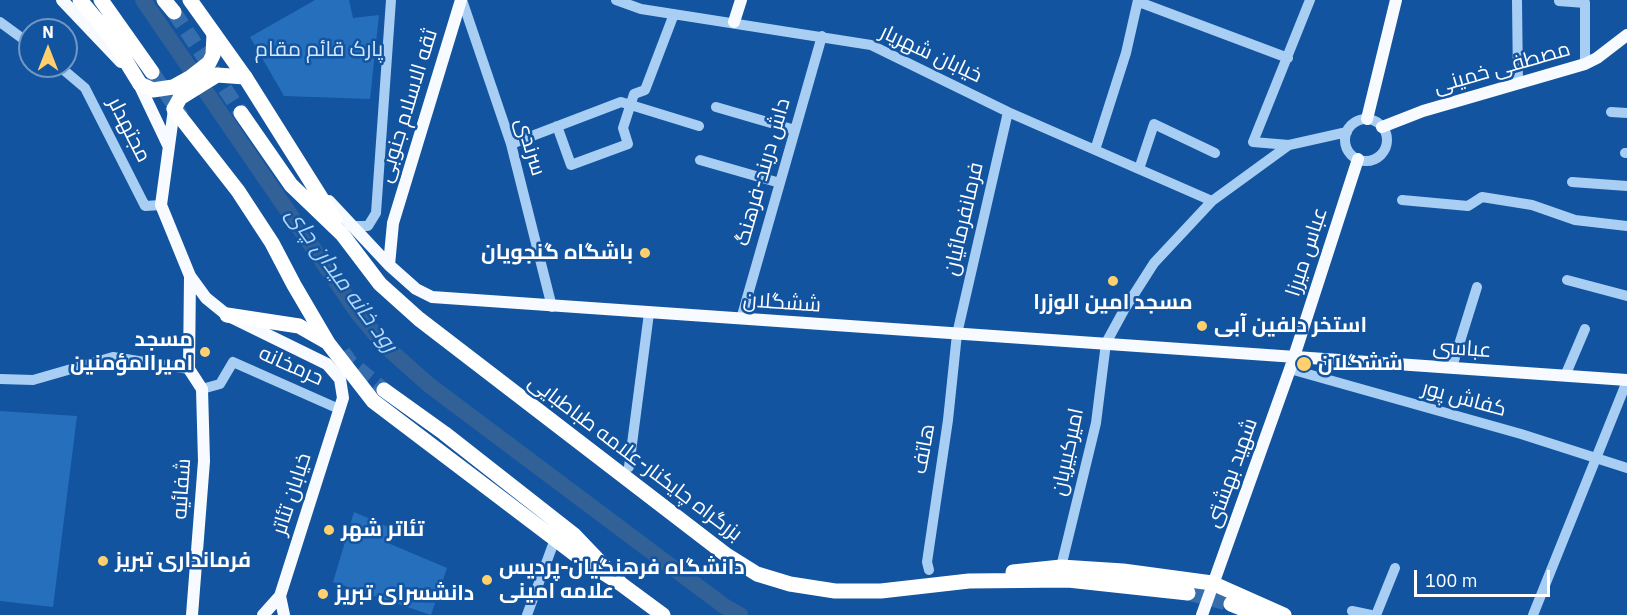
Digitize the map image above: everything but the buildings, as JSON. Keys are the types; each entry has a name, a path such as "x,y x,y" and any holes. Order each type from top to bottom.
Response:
{"highway":[{"path":"80,0 111,37 140,84 153,90 173,87 209,63 213,55 214,34"},
{"path":"100,0 152,72"},
{"path":"192,0 347,230"},
{"path":"245,77 217,75 180,98 174,109 255,217 328,343 373,401 555,539 663,615"},
{"name":"بزرگراه چایکنار-علامه طباطبایی","path":"241,113 291,185 347,230 380,284 419,319 716,547 757,574 790,584 835,591 881,591 969,581 1068,580 1188,593"},
{"path":"227,315 298,326 328,343"},
{"path":"384,390 444,433 574,535 621,584"},
{"path":"969,581 1014,572 1061,567 1123,572 1212,583 1284,615"},
{"path":"1231,604 1258,615"}],"main road":[{"path":"62,0 140,84 169,146"},
{"name":"ثقه الاسلام جنوبی","path":"389,265 393,223 461,0"},
{"path":"734,22 741,0"},
{"path":"1367,119 1396,0"},
{"name":"مصطفی خمینی","path":"1382,127 1423,111 1585,64 1597,58 1627,35"},
{"path":"174,109 161,205 189,276 206,298 227,315"},
{"name":"عباس میرزا","path":"1293,357 1358,159"},
{"name":"ششگلان","path":"347,230 416,290 432,297 1293,357"},
{"path":"189,276 189,369 202,389"},
{"name":"خیابان تئاتر","path":"227,315 327,364 340,379 343,398 280,596 263,615"},
{"name":"عباسى","path":"1293,357 1627,381"},
{"name":"شهید بهشتى","path":"1204,609 1293,357"},
{"name":"شفائیه","path":"192,615 204,461 202,389"},
{"path":"280,596 284,615"}],"street":[{"path":"347,230 368,226 376,213 391,0"},
{"name":"سرندی","path":"461,0 511,144 552,307"},
{"name":"خیابان شهریار","path":"616,0 641,9 871,45 1008,112 1212,201"},
{"path":"1310,0 1253,142 1289,145 1347,132"},
{"path":"1517,0 1518,84"},
{"path":"1095,150 1126,53 1138,1 1288,58"},
{"path":"1559,1 1585,2 1585,64"},
{"path":"557,126 571,165 628,144 623,128 630,104 634,94 645,90 674,14"},
{"path":"0,22 18,35"},
{"name":"داش دربند-فرهنگ","path":"741,320 822,36"},
{"name":"مجتهدلر","path":"73,78 85,88 145,206 161,205"},
{"path":"511,144 621,102 699,126"},
{"path":"716,107 795,130"},
{"name":"فرمانفرمائیان","path":"957,334 1008,112"},
{"path":"1611,112 1627,113"},
{"path":"1367,119 1382,127 1387,140 1383,152 1372,160 1358,159 1346,146 1347,132 1354,123 1367,119"},
{"path":"1139,169 1154,124 1215,153"},
{"path":"1106,344 1124,310 1154,263 1212,201 1289,145"},
{"path":"700,160 780,183"},
{"path":"1572,182 1627,186"},
{"path":"1402,200 1468,206 1482,198 1532,205 1575,219 1627,226"},
{"path":"1567,280 1627,296"},
{"path":"1452,368 1477,287"},
{"path":"629,467 649,313"},
{"path":"1565,376 1585,329"},
{"name":"هاتف","path":"929,570 927,562 948,420 957,334"},
{"name":"امیرکبیریان","path":"1061,567 1096,423 1106,344"},
{"path":"0,379 33,380 113,357 189,369"},
{"name":"حرمخانه","path":"202,389 220,384 234,362 339,409"},
{"name":"کفاش پور","path":"1290,369 1627,468"},
{"path":"1533,615 1627,381"},
{"path":"527,615 555,539"},
{"path":"1376,615 1395,568"},
{"path":"1353,611 1371,615"}],"green space":[{"name":"پارک قائم مقام","path":"315,0 349,0 353,18 379,15 370,99 284,96 250,37"},
{"path":"0,411 77,416 53,607 0,601"},
{"path":"354,512 393,529 388,543 447,568 431,615 333,582"}],"waterway":[{"name":"رود خانه میدان چای","path":"143,0 357,312 384,345 429,385 724,606 740,615"}],"tunnel":[{"path":"174,12 241,113"},
{"path":"152,72 182,117"},
{"path":"343,352 350,362 384,390"},
{"path":"1188,593 1231,604"}],"place":[{"name":"باشگاه گنجویان","path":"645,253"},
{"name":"مسجد امین الوزرا","path":"1113,281"},
{"name":"استخر دلفین آبی","path":"1202,326"},
{"name":"مسجد امیرالمؤمنین","path":"205,352"},
{"name":"ششگلان","path":"1304,364"},
{"name":"تئاتر شهر","path":"329,530"},
{"name":"فرمانداری تبریز","path":"103,561"},
{"name":"دانشگاه فرهنگیان-پردیس علامه امینی","path":"487,580"},
{"name":"دانشسرای تبریز","path":"323,594"}]}
